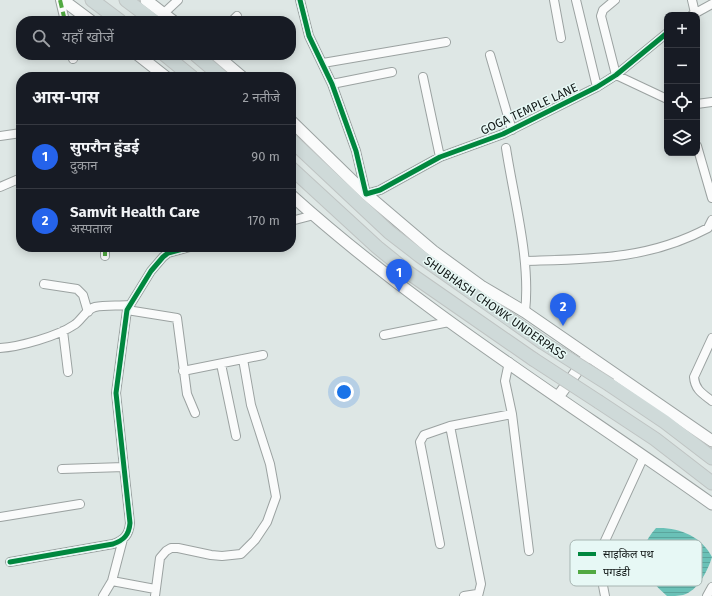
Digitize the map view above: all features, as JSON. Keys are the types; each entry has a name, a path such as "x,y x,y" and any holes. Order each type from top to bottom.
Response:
{"highway":[{"path":"92,0 113,16"},
{"path":"126,0 158,11"},
{"path":"171,60 186,72"},
{"path":"202,60 216,72"},
{"name":"SHUBHASH CHOWK UNDERPASS","path":"296,145 389,232 426,260 542,342 665,422 712,458"},
{"name":"SHUBHASH CHOWK UNDERPASS","path":"296,173 376,247 409,273 655,439 712,483"}],"main road":[{"path":"62,0 84,16"},
{"path":"146,0 158,11"},
{"path":"144,60 158,72"},
{"path":"222,60 236,72"},
{"path":"296,126 366,194 433,251 481,286 525,312 712,441"},
{"path":"296,199 314,215 449,322 509,362 712,504"},
{"path":"558,396 588,356"}],"street":[{"path":"62,0 64,16"},
{"path":"158,11 178,0"},
{"path":"300,0 309,36 332,84 356,151 366,194"},
{"path":"554,0 561,38"},
{"path":"576,0 597,87"},
{"path":"615,0 603,10 601,16 616,75 664,98"},
{"path":"692,0 694,12"},
{"path":"698,12 712,4"},
{"name":"GOGA TEMPLE LANE","path":"366,194 380,190 440,157 512,130 597,87 616,75 664,35"},
{"path":"322,63 446,42"},
{"path":"490,55 512,130"},
{"path":"332,84 392,72"},
{"path":"422,76 440,157"},
{"path":"700,104 712,102"},
{"path":"0,136 16,134"},
{"path":"506,148 525,261 528,294 525,312"},
{"path":"700,156 712,198"},
{"path":"0,187 16,180"},
{"path":"296,220 314,215"},
{"path":"525,261 620,257 674,244 711,226"},
{"path":"104,596 112,581 123,539 129,531 130,523 116,393 128,308 151,271 165,252"},
{"path":"44,284 77,289 83,295 88,312"},
{"path":"0,348 15,346 63,331 75,325 95,307 128,308 177,318 187,394 195,413"},
{"path":"384,335 449,322"},
{"path":"63,331 68,372"},
{"path":"712,338 694,377 694,384 698,390 712,401"},
{"path":"183,371 263,355"},
{"path":"112,581 155,592 160,558 166,551 171,548 178,548 222,556 240,554 255,540 267,522 276,497 270,464 251,405 242,359"},
{"path":"509,362 506,381 512,414 529,551"},
{"path":"221,364 236,436"},
{"path":"440,544 420,442 424,435 450,426 512,414"},
{"path":"450,426 481,584 477,595 464,596"},
{"path":"605,540 644,456"},
{"path":"62,469 124,467"},
{"path":"0,517 80,504"},
{"path":"10,562 100,547 123,539"},
{"path":"603,586 605,596"},
{"path":"707,596 712,587"}],"water":[{"path":"656,528 665,528 681,531 698,540 648,540"},
{"path":"702,543 712,557 702,579"},
{"path":"657,586 697,586 683,595 667,596"}],"marked path":[{"path":"60,0 64,16"}],"cycle path":[{"path":"300,0 309,36 332,84 356,151 366,194 380,190 440,157 503,134 597,87 616,75 664,35"},
{"path":"10,562 113,544 123,539 127,534 130,523 116,393 127,310 151,271 163,257 172,252"}],"place":[{"name":"सुपरौन हुंडई","path":"399,292"},
{"name":"Samvit Health Care","path":"563,326"}]}
